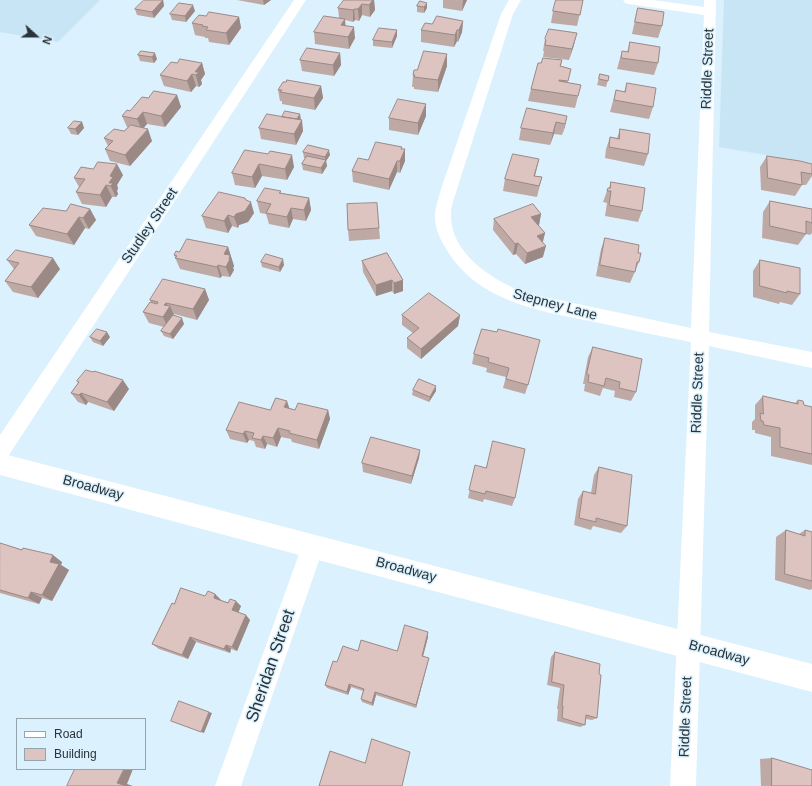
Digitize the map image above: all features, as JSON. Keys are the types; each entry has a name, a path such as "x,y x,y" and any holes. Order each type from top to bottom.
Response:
{"street":[{"name":"Studley Street","path":"0,452 300,0"},
{"name":"Stepney Lane","path":"515,0 507,14 449,189 443,213 446,235 458,256 478,275 507,293 540,304 812,360"},
{"path":"629,0 710,6"},
{"name":"Riddle Street","path":"683,786 700,338 710,6"},
{"name":"Broadway","path":"0,464 689,644 812,678"},
{"name":"Sheridan Street","path":"228,786 313,546"}],"shaded area":[{"path":"0,0 100,0 58,42 0,32"},
{"path":"724,0 812,0 812,163 719,147"}],"building":[{"path":"144,0 163,0 152,12 135,9"},
{"path":"344,0 373,0 369,5 362,4 358,9 353,10 338,8"},
{"path":"556,0 583,0 580,15 553,11"},
{"path":"420,1 427,3 424,7 417,6"},
{"path":"179,3 193,5 185,16 170,14"},
{"path":"638,8 664,12 662,26 635,22"},
{"path":"209,12 239,17 226,33 206,30 208,27 192,23 199,15 206,16"},
{"path":"324,16 345,19 341,25 354,27 348,37 314,32"},
{"path":"437,16 463,21 455,35 421,30 425,23 432,24"},
{"path":"379,28 397,30 392,42 373,40"},
{"path":"549,29 577,33 572,49 545,45 545,39"},
{"path":"630,42 660,47 658,63 621,58 622,51 628,52"},
{"path":"307,48 340,53 333,65 300,60"},
{"path":"141,51 155,53 152,57 138,55"},
{"path":"424,51 447,54 438,80 414,77 415,75 413,75 414,70 417,70"},
{"path":"543,58 562,60 560,66 571,69 568,81 559,81 581,85 578,96 531,89 538,63 541,63"},
{"path":"180,59 202,63 195,72 199,72 196,75 192,74 187,81 160,75 171,62 177,63"},
{"path":"600,74 609,76 608,81 599,79"},
{"path":"287,80 321,86 314,98 280,92 282,90 278,90 283,82 286,82"},
{"path":"627,83 656,88 653,107 614,100 616,90 625,92"},
{"path":"154,91 177,95 161,116 143,112 137,119 122,116 127,110 130,111 142,97 148,98"},
{"path":"398,99 426,104 418,123 389,118"},
{"path":"527,108 567,116 565,124 556,122 553,133 521,128"},
{"path":"285,111 300,114 297,119 282,117"},
{"path":"267,114 302,120 294,134 259,128"},
{"path":"74,121 82,122 75,129 68,128"},
{"path":"131,125 148,129 125,155 105,149 113,141 104,138 114,129 124,131"},
{"path":"620,129 650,134 648,154 609,147 610,137 619,139"},
{"path":"376,142 402,147 401,149 405,149 400,161 397,161 389,179 352,171 358,158 368,160"},
{"path":"308,145 329,150 325,157 303,152"},
{"path":"245,150 268,154 270,151 292,155 285,169 259,164 252,177 232,173"},
{"path":"513,154 539,159 534,176 542,177 539,186 505,179"},
{"path":"307,156 326,160 321,168 302,164"},
{"path":"767,156 812,164 812,174 801,172 802,185 768,178"},
{"path":"98,162 117,164 110,176 113,177 109,183 113,183 111,186 106,185 100,195 76,192 85,179 74,178 81,167 93,169"},
{"path":"611,182 645,188 642,211 609,205 611,191 607,191 608,188 610,188"},
{"path":"265,188 281,191 279,193 309,198 304,210 291,208 287,217 266,213 271,204 257,201"},
{"path":"219,192 245,198 251,202 245,211 236,214 234,217 228,215 224,221 202,216"},
{"path":"770,201 812,209 812,223 806,221 806,234 770,226"},
{"path":"377,203 379,228 348,230 347,204"},
{"path":"71,204 90,209 83,218 79,217 67,234 29,225 43,208 66,211"},
{"path":"533,204 541,214 531,217 545,233 537,236 546,246 527,253 518,243 515,244 494,219"},
{"path":"605,238 639,245 638,253 641,253 635,272 600,265"},
{"path":"187,239 228,247 224,254 230,255 230,259 226,267 218,265 217,267 175,258 177,256 174,255 176,251 179,252"},
{"path":"16,250 53,258 31,287 5,281 19,263 7,260"},
{"path":"387,253 403,280 394,283 392,280 376,285 362,261"},
{"path":"266,254 283,259 279,267 261,262"},
{"path":"760,260 800,268 800,294 787,291 787,293 760,286"},
{"path":"163,279 205,289 193,309 166,303 164,305 170,306 163,317 143,312 150,302 157,304 158,302 150,300"},
{"path":"429,293 460,315 421,349 407,338 419,328 402,315"},
{"path":"173,315 182,318 170,334 161,331"},
{"path":"97,329 107,332 100,341 90,337"},
{"path":"482,329 497,332 498,329 540,340 528,385 506,379 509,368 488,362 489,358 474,354"},
{"path":"593,347 642,359 636,392 619,388 620,382 606,378 604,386 588,382 589,375 587,374"},
{"path":"86,370 123,380 107,402 81,393 79,395 71,393 79,382 77,381"},
{"path":"419,379 436,386 430,397 413,390"},
{"path":"763,396 798,404 798,400 803,401 804,405 812,407 812,454 780,447 780,428 764,425 763,421 761,421 760,413 763,414"},
{"path":"276,398 287,401 284,407 295,410 298,403 328,410 317,440 289,433 290,431 278,428 273,438 263,436 261,440 252,438 254,433 245,431 243,434 226,430 239,402 270,410"},
{"path":"371,437 420,450 412,476 362,463"},
{"path":"493,441 525,449 515,498 486,491 485,494 469,490 475,465 486,468"},
{"path":"599,467 632,475 627,526 596,518 596,522 579,518 583,491 595,494"},
{"path":"786,530 805,536 805,530 812,532 812,581 785,574"},
{"path":"0,543 22,550 23,548 53,555 50,562 59,564 42,595 31,592 28,598 0,590"},
{"path":"181,588 205,596 208,591 215,594 214,598 228,603 230,599 236,601 232,610 246,615 232,647 226,645 224,649 190,637 182,655 152,644"},
{"path":"405,625 428,632 422,656 429,658 416,705 375,692 372,703 361,699 364,689 349,684 347,692 325,685 333,661 337,662 343,646 358,651 361,640 397,651"},
{"path":"555,652 600,664 599,674 601,675 597,718 586,715 585,725 562,718 564,685 552,682"},
{"path":"179,701 209,712 201,732 171,721"},
{"path":"372,739 410,752 402,786 319,786 330,751 365,763"},
{"path":"772,758 812,770 812,786 772,786"},
{"path":"75,770 124,770 117,783 126,786 67,786"}]}
